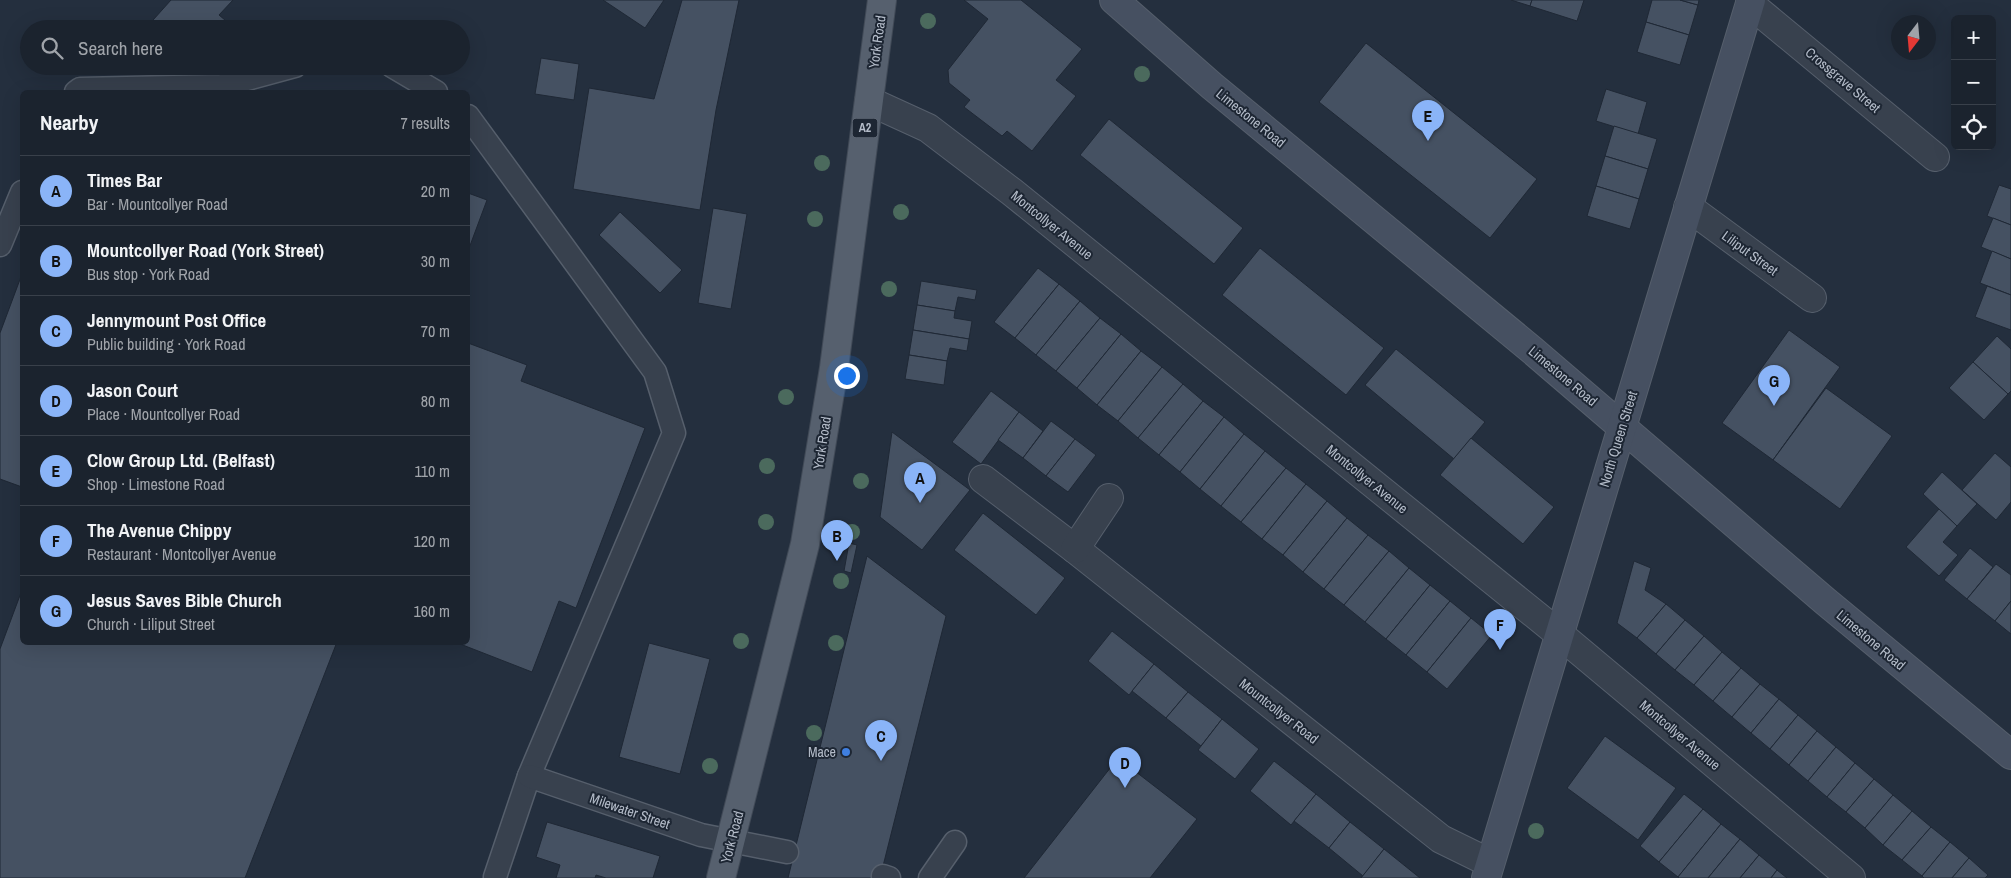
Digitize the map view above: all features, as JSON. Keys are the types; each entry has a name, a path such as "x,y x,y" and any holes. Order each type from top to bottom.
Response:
{"main road":[{"name":"York Road","path":"721,878 805,544 834,368 882,0"},
{"name":"Limestone Road","path":"1114,0 1212,86 1622,425 1825,602 2011,755"},
{"name":"North Queen Street","path":"1488,870 1750,2"}],"street":[{"name":"Crossgrave Street","path":"1750,2 1935,157"},
{"name":"Montcollyer Avenue","path":"869,101 928,128 978,165 1558,633 1851,878"},
{"name":"Liliput Street","path":"1688,207 1812,298"},
{"name":"Mountcollyer Road","path":"983,479 1075,549 1441,839 1488,870"},
{"path":"1075,549 1109,498"}],"lane":[{"path":"79,90 221,86 262,75"},
{"path":"407,75 433,90"},
{"path":"470,119 654,372 674,433 529,776 496,877"},
{"path":"0,245 20,197"},
{"name":"Milewater Street","path":"529,776 701,836 787,852"},
{"path":"930,878 955,842"}],"building":[{"path":"171,0 233,0 219,15 225,20 153,20"},
{"path":"603,0 664,0 645,28"},
{"path":"682,0 739,0 716,110 700,210 573,189 589,88 654,99"},
{"path":"964,0 1021,0 1082,49 1056,80 1076,96 1032,151 1007,131 1002,136 964,107 970,100 949,83 948,70 988,19"},
{"path":"1511,0 1532,0 1530,6"},
{"path":"1532,0 1584,0 1577,21 1530,6"},
{"path":"1652,0 1680,0 1698,5 1689,35 1646,22"},
{"path":"1680,0 1699,0 1698,5"},
{"path":"1646,22 1689,35 1680,65 1637,52"},
{"path":"1366,43 1537,179 1490,238 1319,102"},
{"path":"541,58 579,64 574,100 535,94"},
{"path":"1606,89 1647,102 1638,134 1596,121"},
{"path":"1109,119 1243,228 1214,264 1080,155"},
{"path":"1614,126 1657,139 1648,169 1605,156"},
{"path":"1605,156 1648,169 1639,199 1596,186"},
{"path":"1999,185 2011,189 2011,225 1987,216"},
{"path":"1596,186 1639,199 1630,229 1587,216"},
{"path":"470,194 487,200 470,246"},
{"path":"713,208 747,214 731,309 698,303"},
{"path":"620,212 682,270 660,293 599,235"},
{"path":"1993,218 2011,225 2011,259 1981,247"},
{"path":"1260,248 1384,348 1346,395 1222,295"},
{"path":"1992,251 2011,259 2011,295 1980,283"},
{"path":"1038,268 1059,284 1015,338 994,322"},
{"path":"20,279 20,486 0,479 0,333"},
{"path":"921,281 977,290 975,300 958,297 955,311 917,305"},
{"path":"1059,284 1080,301 1036,355 1015,338"},
{"path":"1987,286 2011,295 2011,330 1975,317"},
{"path":"1080,301 1100,318 1056,371 1036,355"},
{"path":"917,305 955,311 954,318 972,321 969,339 913,330"},
{"path":"1100,318 1121,334 1077,388 1056,371"},
{"path":"913,330 969,339 967,351 950,348 947,361 909,355"},
{"path":"1789,330 1840,367 1773,460 1722,423"},
{"path":"1121,334 1141,351 1097,405 1077,388"},
{"path":"1997,336 2011,349 2011,391 2008,394 1973,362"},
{"path":"470,344 527,365 521,381 645,428 576,608 559,601 532,672 463,645 470,645"},
{"path":"1396,349 1485,422 1454,459 1365,385"},
{"path":"1141,351 1162,367 1118,421 1097,405"},
{"path":"909,355 947,361 944,385 905,379"},
{"path":"1973,362 2008,394 1984,420 1949,388"},
{"path":"1162,367 1183,384 1138,438 1118,421"},
{"path":"1183,384 1203,401 1159,455 1138,438"},
{"path":"1826,388 1892,436 1840,509 1773,460"},
{"path":"991,391 1019,412 981,464 952,442"},
{"path":"1203,401 1224,417 1180,472 1159,455"},
{"path":"1019,412 1043,431 1023,458 998,440"},
{"path":"1224,417 1244,434 1200,489 1180,472"},
{"path":"1051,421 1075,439 1046,476 1023,458"},
{"path":"892,432 970,490 922,550 880,517"},
{"path":"1244,434 1265,451 1221,506 1200,489"},
{"path":"1471,438 1554,507 1523,544 1440,475"},
{"path":"1075,439 1096,455 1068,492 1046,476"},
{"path":"1265,451 1286,468 1241,522 1221,506"},
{"path":"1995,453 2011,467 2011,502 1996,520 1962,490"},
{"path":"1286,468 1306,484 1262,539 1241,522"},
{"path":"1942,472 1977,504 1957,526 1923,494"},
{"path":"1306,484 1327,501 1283,555 1262,539"},
{"path":"1327,501 1347,518 1303,572 1283,555"},
{"path":"1939,509 1957,526 1943,542 1958,555 1939,576 1906,547"},
{"path":"983,513 1065,578 1036,615 954,550"},
{"path":"1347,518 1368,535 1324,589 1303,572"},
{"path":"1368,535 1389,551 1344,605 1324,589"},
{"path":"849,543 857,545 851,573 844,571"},
{"path":"1970,548 1993,567 1967,599 1944,580"},
{"path":"1389,551 1409,568 1365,622 1344,605"},
{"path":"867,556 946,616 880,878 788,878"},
{"path":"1634,561 1651,568 1645,590 1666,604 1637,638 1617,623"},
{"path":"1996,564 2011,575 2011,601 1995,621 1967,599"},
{"path":"1409,568 1430,585 1386,639 1365,622"},
{"path":"1430,585 1450,601 1406,655 1386,639"},
{"path":"20,595 20,645 336,645 245,878 0,878 0,649"},
{"path":"1450,601 1471,618 1427,672 1406,655"},
{"path":"2011,601 2011,634 1995,621"},
{"path":"1666,604 1685,620 1656,654 1637,638"},
{"path":"1471,618 1492,635 1447,689 1427,672"},
{"path":"1685,620 1704,636 1675,670 1656,654"},
{"path":"1112,631 1154,664 1129,695 1088,661"},
{"path":"1704,636 1722,652 1694,685 1675,670"},
{"path":"649,643 710,659 680,774 619,757"},
{"path":"1722,652 1741,668 1713,701 1694,685"},
{"path":"1154,664 1188,692 1166,718 1132,691"},
{"path":"1741,668 1760,684 1732,717 1713,701"},
{"path":"1760,684 1779,699 1751,733 1732,717"},
{"path":"1188,692 1222,719 1201,746 1166,718"},
{"path":"1779,699 1798,715 1770,749 1751,733"},
{"path":"1798,715 1817,731 1789,765 1770,749"},
{"path":"1222,719 1259,749 1235,779 1198,750"},
{"path":"1817,731 1836,747 1808,781 1789,765"},
{"path":"1605,736 1676,788 1638,840 1567,788"},
{"path":"1836,747 1855,763 1827,797 1808,781"},
{"path":"1118,758 1197,819 1150,878 1024,878"},
{"path":"1274,761 1316,794 1291,825 1250,791"},
{"path":"1855,763 1874,779 1846,812 1827,797"},
{"path":"1874,779 1893,795 1865,828 1846,812"},
{"path":"1316,794 1350,822 1329,848 1294,821"},
{"path":"1684,794 1703,809 1659,862 1640,846"},
{"path":"1893,795 1912,811 1883,845 1865,828"},
{"path":"1703,809 1721,824 1678,877 1659,862"},
{"path":"1912,811 1931,827 1902,860 1883,845"},
{"path":"547,822 660,856 653,878 606,878 596,875 595,878 556,878 560,865 536,857"},
{"path":"1350,822 1384,849 1363,876 1329,848"},
{"path":"1721,824 1740,839 1708,878 1679,878 1678,877"},
{"path":"1931,827 1950,842 1922,876 1902,860"},
{"path":"1740,839 1759,855 1740,878 1708,878"},
{"path":"1950,842 1969,858 1952,878 1924,878 1922,876"},
{"path":"1384,849 1420,878 1361,878"},
{"path":"1759,855 1777,870 1771,878 1740,878"},
{"path":"1969,858 1988,875 1985,878 1952,878"},
{"path":"1777,870 1787,878 1771,878"}],"place":[{"name":"Clow Group Ltd. (Belfast)","path":"1428,141"},
{"name":"Jesus Saves Bible Church","path":"1774,406"},
{"name":"Times Bar","path":"920,503"},
{"name":"Mountcollyer Road (York Street)","path":"837,561"},
{"name":"The Avenue Chippy","path":"1500,650"},
{"name":"Mace","path":"846,752"},
{"name":"Jennymount Post Office","path":"881,761"},
{"name":"Jason Court","path":"1125,788"}]}
